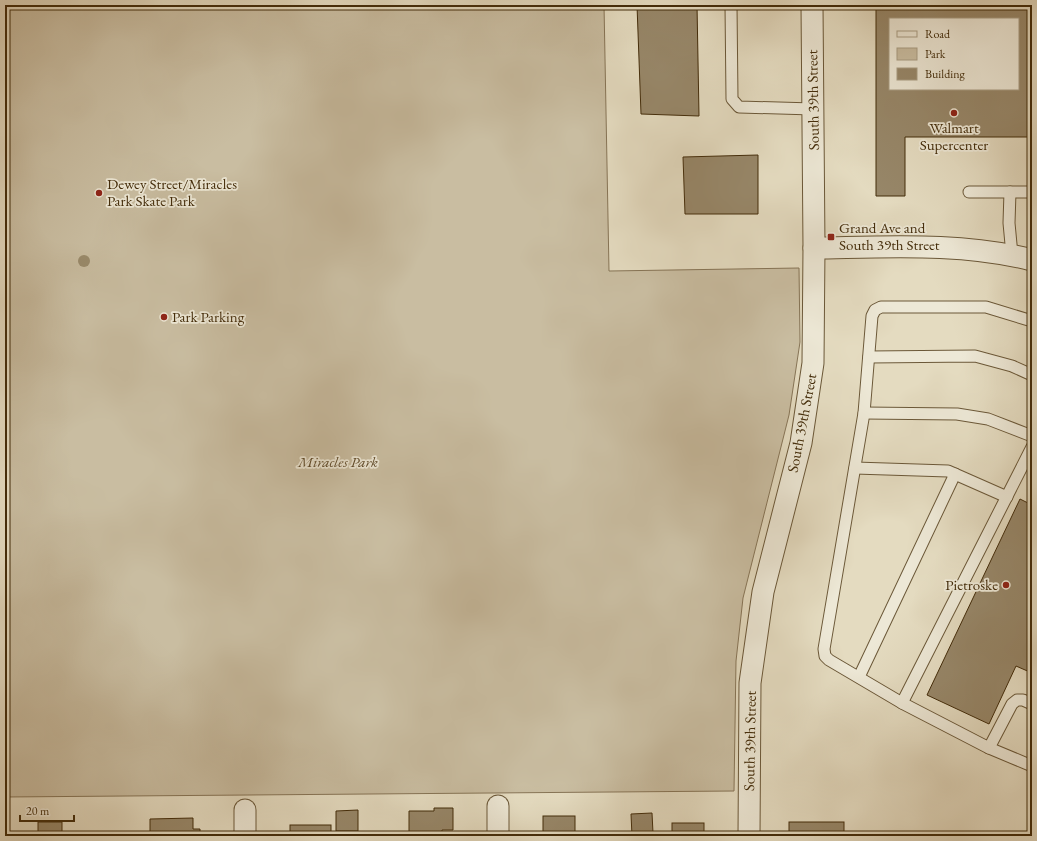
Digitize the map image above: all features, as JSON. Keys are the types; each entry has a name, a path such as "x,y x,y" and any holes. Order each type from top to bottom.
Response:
{"street":[{"name":"South 39th Street","path":"749,836 750,683 763,592 801,443 813,363 814,248 812,5"},
{"path":"814,248 938,247 1012,255 1032,260"},
{"path":"498,806 498,836"},
{"path":"245,810 245,836"}],"lane":[{"path":"731,5 732,99 739,107 813,109"},
{"path":"968,192 1032,192"},
{"path":"1010,192 1009,223 1012,255"},
{"path":"1032,321 986,307 881,307 875,310 872,316 864,413 824,649 825,656 829,660 902,703 989,748 1032,766"},
{"path":"869,357 975,356 1012,366 1032,375"},
{"path":"864,413 957,414 988,419 1032,436"},
{"path":"902,703 1032,448"},
{"path":"855,468 948,471 1007,497"},
{"path":"858,677 955,474"},
{"path":"989,748 1012,704 1016,700 1023,700 1032,704"}],"green space":[{"name":"Miracles Park","path":"5,5 604,5 609,271 799,268 800,342 789,415 743,598 736,661 734,791 5,797"}],"building":[{"path":"637,5 697,5 699,116 641,114"},
{"name":"Walmart Supercenter","path":"876,5 1032,5 1032,137 905,137 905,196 876,196"},
{"path":"758,155 758,214 685,214 683,157"},
{"name":"Pietroske","path":"1020,499 1032,505 1032,673 1016,666 989,724 927,695"},
{"path":"434,808 453,808 453,830 442,830 442,836 409,836 409,811 434,811"},
{"path":"358,810 358,831 336,831 336,811"},
{"path":"652,813 653,833 646,833 646,836 632,836 631,814"},
{"path":"543,816 575,816 575,836 543,836"},
{"path":"193,818 193,829 200,829 200,836 150,836 150,819"},
{"path":"38,822 62,822 62,836 38,836"},
{"path":"789,822 844,822 844,836 789,836"},
{"path":"672,823 704,823 704,836 672,836"},
{"path":"290,825 331,825 331,836 290,836"}],"place":[{"name":"Walmart Supercenter","path":"954,113"},
{"name":"Dewey Street/Miracles Park Skate Park","path":"99,193"},
{"name":"Grand Ave and South 39th Street","path":"831,237"},
{"name":"Park Parking","path":"164,317"},
{"name":"Pietroske","path":"1006,585"}]}
